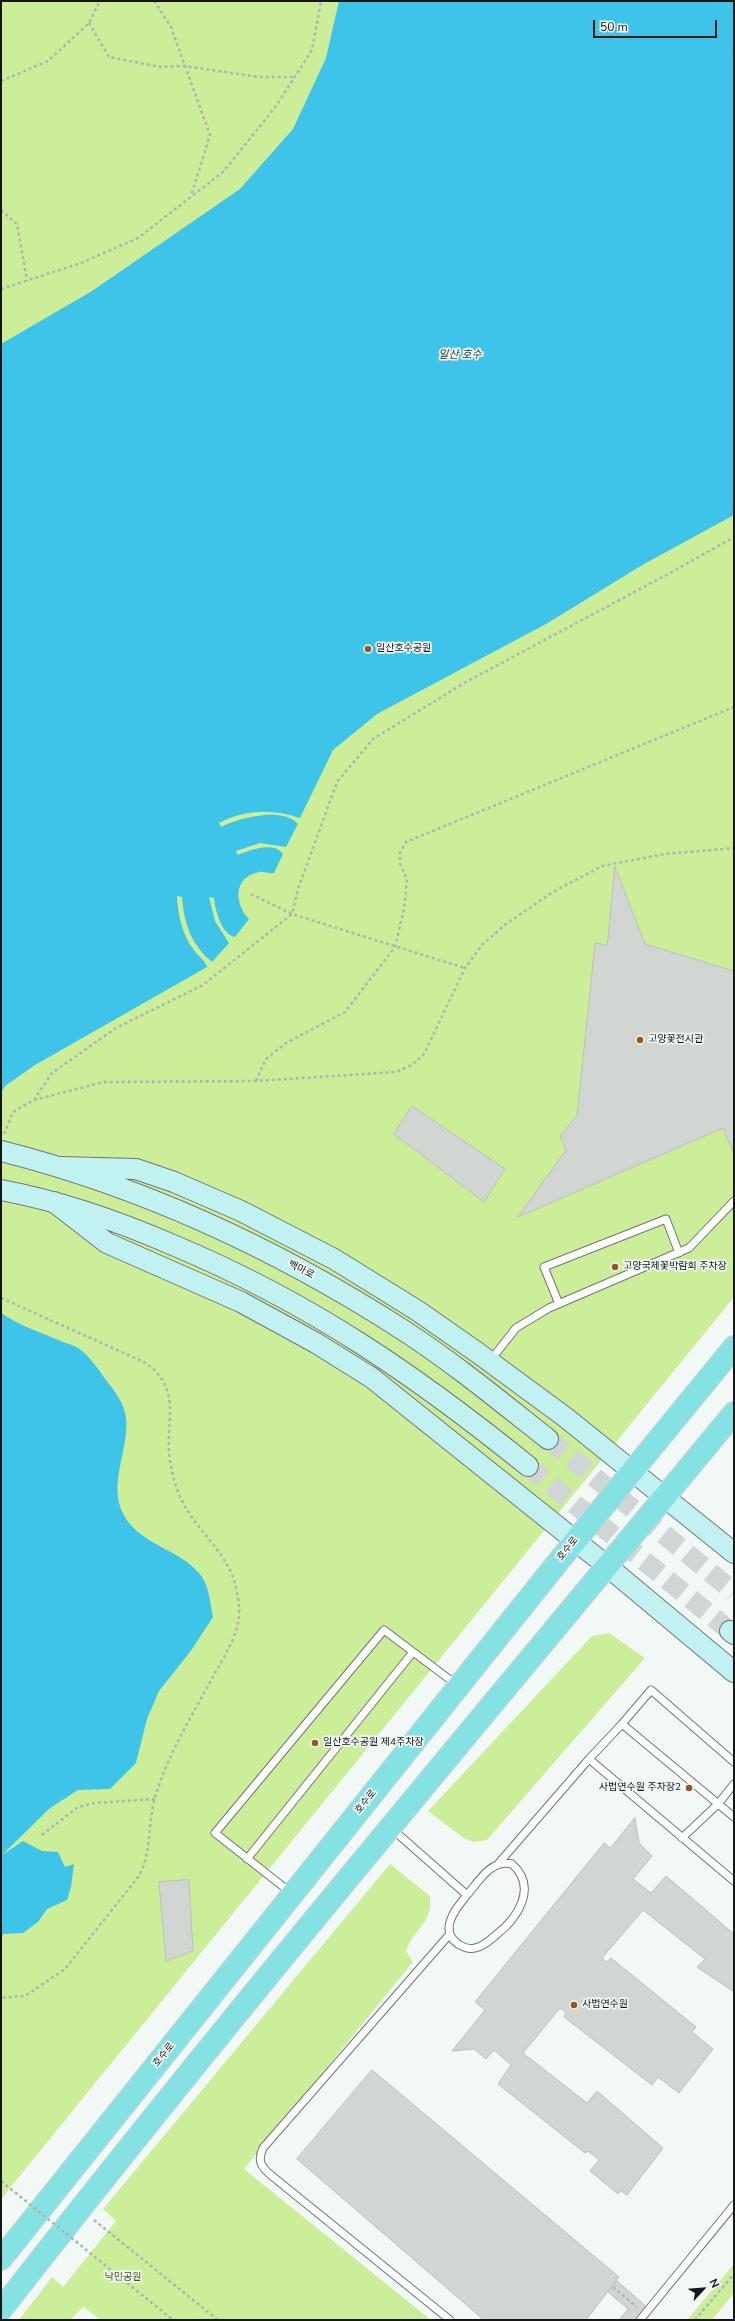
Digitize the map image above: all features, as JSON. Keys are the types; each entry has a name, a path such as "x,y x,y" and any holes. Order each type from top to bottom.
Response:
{"main road":[{"name":"백마로","path":"1,1151 62,1167 133,1193 203,1222 317,1278 403,1331 451,1364 548,1439"},
{"path":"62,1167 136,1169 206,1196 276,1229 364,1277 418,1311 565,1417 734,1553"},
{"path":"10,1192 54,1202 164,1241 252,1281 294,1303 358,1340 404,1371 528,1466"},
{"path":"54,1202 107,1243 240,1302 345,1360 401,1400 607,1566 734,1672"},
{"name":"호수로","path":"1,2259 632,1470 734,1347"},
{"path":"1,2310 71,2220 390,1827 734,1413"}],"lane":[{"path":"489,1361 516,1328 559,1304 689,1248 734,1201"},
{"path":"559,1304 544,1267 666,1219 679,1253"},
{"path":"292,1894 215,1833 384,1630 458,1687"},
{"path":"247,1859 413,1652"},
{"path":"450,2320 262,2167 260,2159 264,2148 449,1934 452,1917 467,1895 492,1868 498,1864 588,1759 622,1724 650,1690 734,1762"},
{"path":"622,1724 734,1818"},
{"path":"588,1759 734,1881"},
{"path":"682,1838 718,1804 734,1784"},
{"path":"390,1827 467,1895"},
{"path":"449,1934 464,1947 476,1948 499,1933 520,1908 525,1890 521,1874 512,1864 498,1864"},
{"path":"640,2320 734,2205"}],"path":[{"path":"1,81 48,61 89,23 100,1"},
{"path":"154,1 171,27 210,135 191,197"},
{"path":"1,289 81,264 138,238 223,172 274,109 312,50 321,1"},
{"path":"89,23 109,57 161,67 185,66 259,77 295,77"},
{"path":"1,210 17,224 27,281"},
{"path":"34,1100 52,1073 116,1028 203,985 292,914 298,889 337,782 373,739 466,682 670,573 734,536"},
{"path":"256,1081 266,1059 286,1043 345,1012 395,947 404,910 407,879 400,864 400,853 406,842 734,707"},
{"path":"1,1140 13,1112 34,1100 104,1082 256,1081 384,1074 396,1072 412,1065 424,1054 465,968 482,945 506,924 553,892 602,866 665,854 734,848"},
{"path":"251,894 292,914 465,968"},
{"path":"1,1298 144,1362 157,1370 167,1386 170,1464 178,1490 188,1511 218,1552 235,1582 239,1603 239,1622 231,1646 184,1729 155,1799 150,1816 147,1861 139,1876 65,1969 24,1996 1,1998"},
{"path":"42,1835 78,1807 94,1803 155,1799"},
{"path":"1,2181 173,2320"},
{"path":"91,2218 218,2320"},
{"path":"695,2320 734,2274"},
{"path":"613,2287 638,2308 633,2314"}],"green space":[{"name":"일산호수공원","path":"1,1 734,1 734,1297 1,2199"},
{"path":"609,1633 645,1658 487,1840 474,1842 465,1839 428,1811 592,1636"},
{"name":"낙민공원","path":"390,1864 430,1896 429,1913 426,1920 409,1943 406,1951 413,1962 244,2169 431,2320 101,2320 83,2307 70,2320 19,2320 52,2277 63,2287 116,2221 103,2209"},
{"path":"734,2264 734,2293 712,2320 687,2320"}],"water":[{"name":"일산 호수","path":"339,1 734,1 734,515 644,564 546,624 377,714 333,750 300,818 279,813 259,812 239,815 219,823 221,827 249,817 272,815 291,819 298,824 286,847 260,843 236,851 238,855 255,849 268,847 279,850 283,854 274,873 259,872 250,875 244,879 240,885 239,899 244,913 249,919 235,937 226,932 220,921 214,898 209,897 215,921 229,943 212,962 194,941 187,925 182,897 177,896 178,910 186,938 207,967 35,1065 5,1086 1,1093 1,344 92,291 240,189 293,129 326,58"},
{"path":"1,1313 29,1328 79,1348 91,1360 115,1392 121,1402 126,1417 126,1430 118,1484 118,1497 122,1510 129,1523 136,1531 182,1559 202,1576 207,1587 213,1617 190,1652 159,1691 147,1719 136,1763 110,1789 78,1790 50,1808 2,1855 23,1841 42,1851 58,1852 65,1867 74,1864 71,1887 67,1900 47,1909 38,1922 23,1933 3,1934 1,1937"}],"building":[{"path":"615,867 645,944 734,971 734,1154 723,1128 518,1217 566,1150 560,1136 577,1116 595,943 607,945"},
{"path":"412,1106 505,1169 484,1202 394,1134"},
{"name":"사법연수원","path":"635,1818 639,1843 652,1856 633,1879 651,1893 666,1876 734,1934 734,1992 697,1967 705,1959 643,1910 602,1958 607,1962 611,1958 696,2027 692,2032 713,2049 679,2093 658,2077 652,2085 564,2017 566,2013 560,2008 523,2053 587,2103 597,2091 663,2148 627,2195 621,2191 618,2194 590,2171 599,2160 588,2151 585,2153 498,2084 511,2065 494,2050 486,2059 474,2049 452,2051 485,2010 475,2002 604,1843 610,1848"},
{"path":"189,1880 193,1951 166,1961 159,1882"},
{"path":"372,2070 619,2277 586,2320 484,2320 297,2159"},
{"path":"617,2281 648,2308 639,2320 619,2320 628,2309 608,2292"}],"tunnel":[{"path":"548,1439 734,1592"},
{"path":"528,1466 730,1631"}],"place":[{"name":"일산호수공원","path":"368,649"},
{"name":"고양꽃전시관","path":"640,1040"},
{"name":"고양국제꽃박람회 주차장","path":"615,1267"},
{"name":"일산호수공원 제4주차장","path":"315,1743"},
{"name":"사법연수원 주차장2","path":"689,1788"},
{"name":"사법연수원","path":"574,2005"}]}
